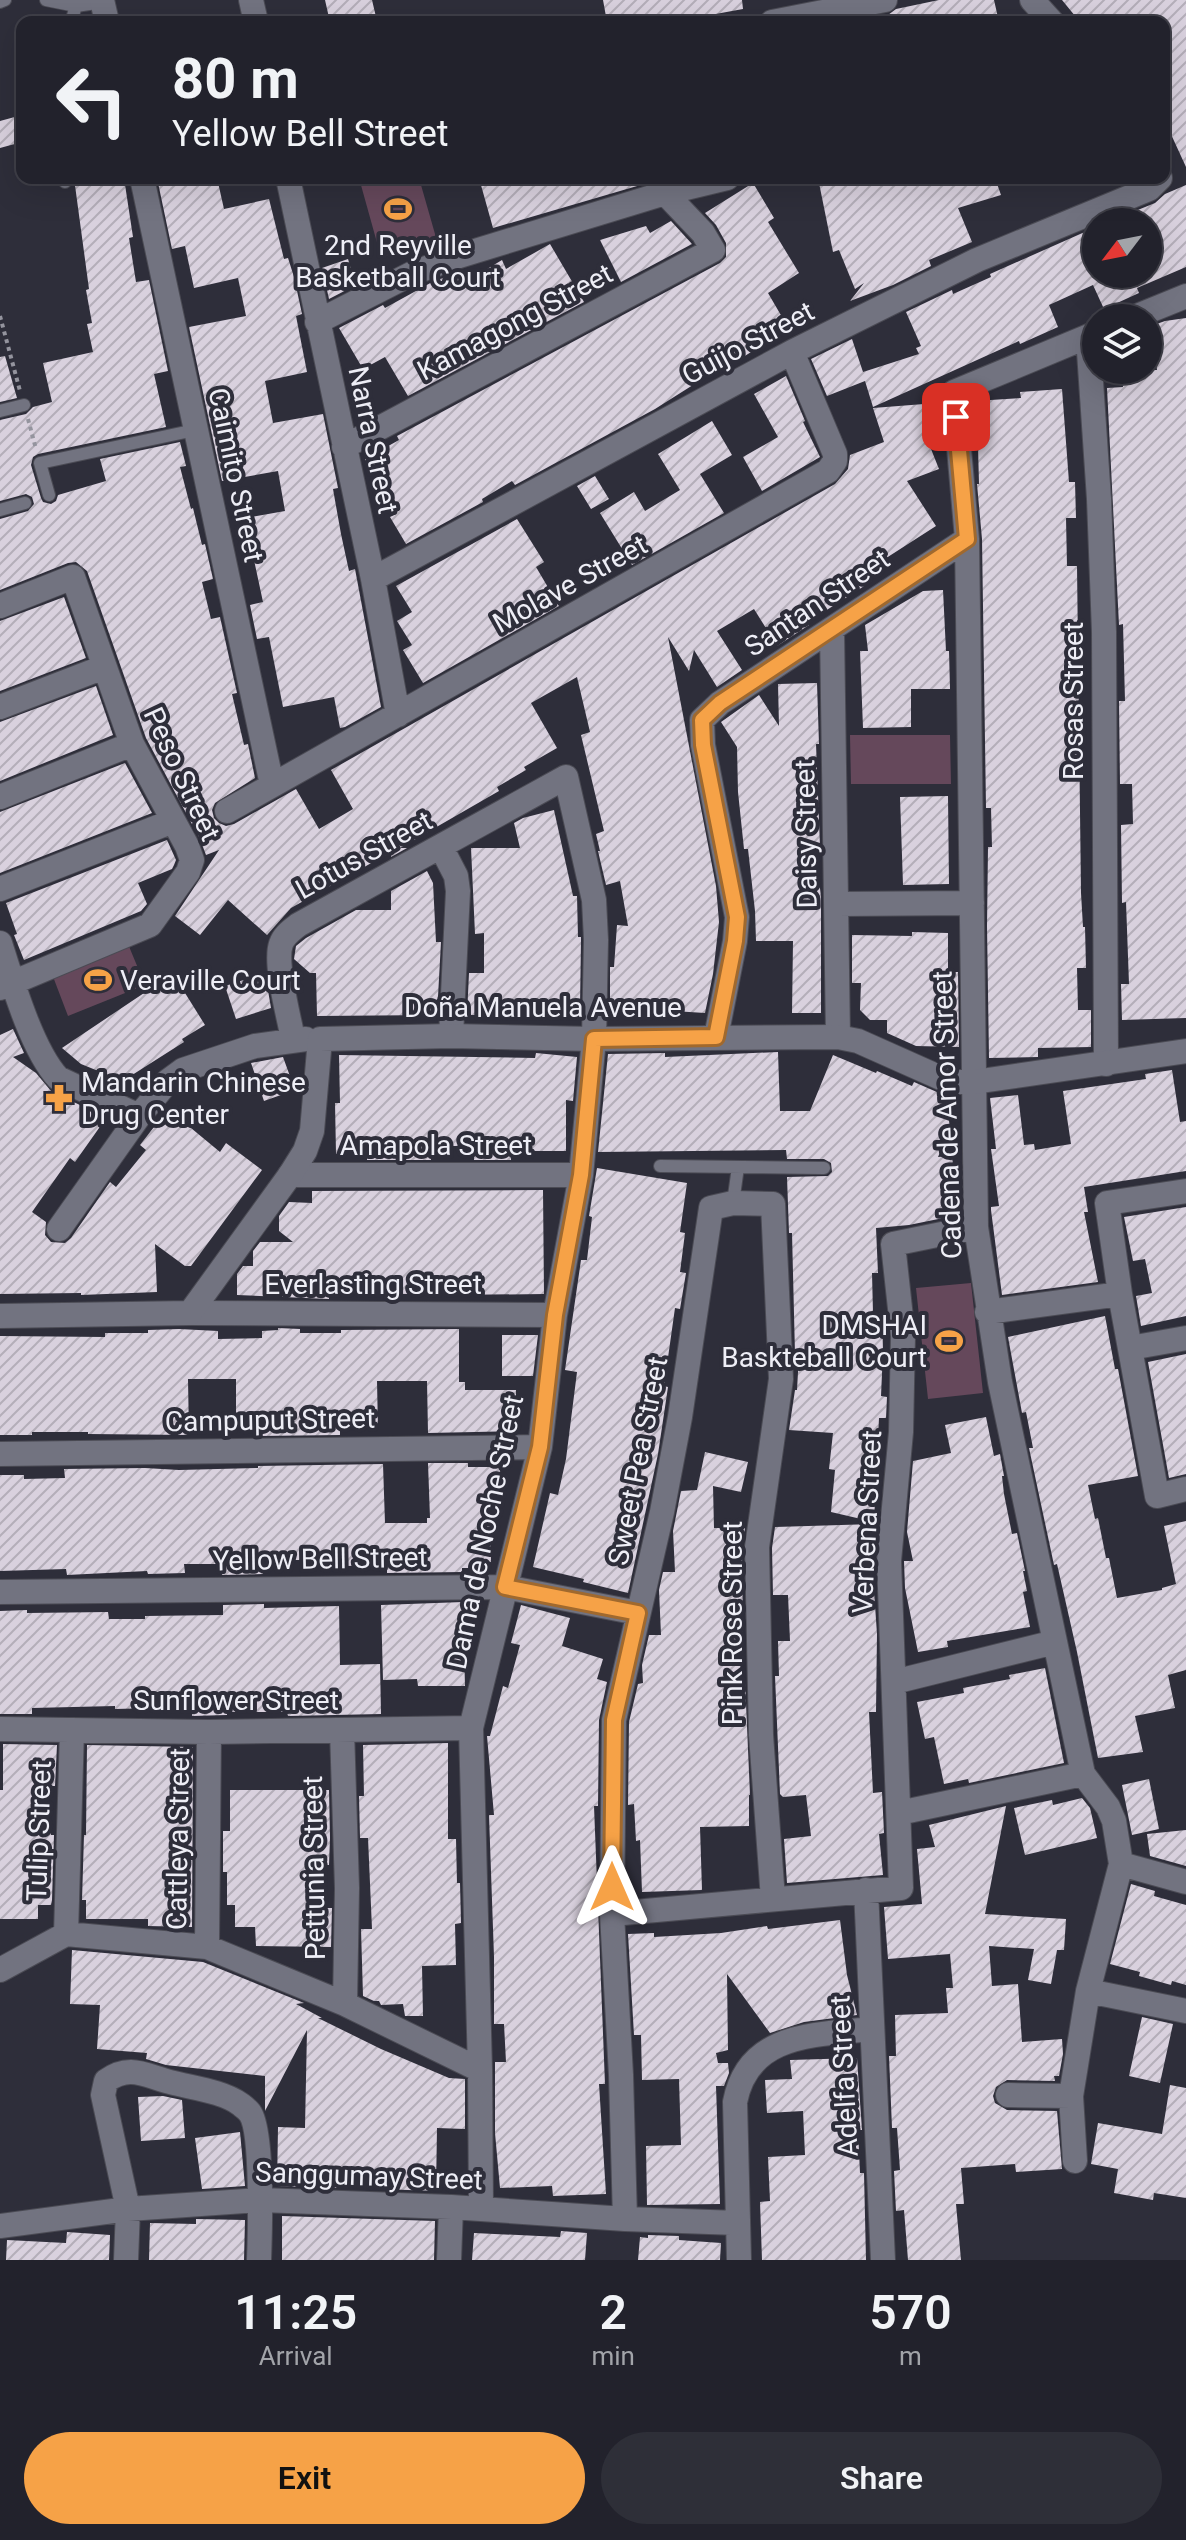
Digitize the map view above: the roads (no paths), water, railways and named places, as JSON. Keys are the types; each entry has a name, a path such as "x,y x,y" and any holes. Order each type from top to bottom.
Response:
{"street":[{"path":"803,16 885,0"},
{"path":"1032,0 1047,16"},
{"name":"Caimito Street","path":"143,184 272,785"},
{"name":"Narra Street","path":"289,184 373,579 398,715"},
{"name":"Guijo Street","path":"373,579 792,352 977,260 1149,189 1154,184"},
{"path":"317,322 413,273 661,186"},
{"name":"Kamagong Street","path":"344,447 713,250 703,233 661,186"},
{"path":"1162,306 1186,296"},
{"name":"Cadena de Amor Street","path":"1082,339 954,392 967,539 976,1227 987,1312 1083,1774 1108,1807 1114,1821 1121,1864"},
{"name":"Molave Street","path":"227,811 828,471 835,461 835,454 792,352"},
{"name":"Rosas Street","path":"1094,384 1104,632 1106,1064"},
{"name":"Santan Street","path":"716,1037 737,917 703,745 702,720 720,703 967,539"},
{"name":"Peso Street","path":"0,606 73,577 132,744 191,854 191,866 155,921 143,929 6,985"},
{"name":"Daisy Street","path":"832,630 838,1037"},
{"path":"0,707 104,667"},
{"path":"0,797 132,744"},
{"name":"Lotus Street","path":"293,1039 279,966 279,953 285,935 566,777"},
{"name":"Dama de Noche Street","path":"481,2208 471,1728 540,1447 555,1315 581,1175 594,1039 594,900 566,777"},
{"path":"0,889 173,821"},
{"path":"441,847 456,876 458,891 451,1036"},
{"path":"837,904 972,903"},
{"path":"0,943 6,985 43,1058 58,1078 139,1116"},
{"name":"Doña Manuela Avenue","path":"59,1229 139,1116 168,1081 183,1070 255,1046 293,1039 451,1036 594,1039 838,1037 858,1041 950,1082 974,1082 1186,1051"},
{"path":"190,1313 305,1151 312,1131 320,1039"},
{"name":"Amapola Street","path":"290,1175 581,1175"},
{"path":"1186,1191 1107,1203 1120,1294 1157,1496 1186,1489"},
{"name":"Pink Rose Street","path":"733,1203 773,1204 781,1379 757,1547 761,1735 773,1899"},
{"name":"Sweet Pea Street","path":"625,2219 612,1914 614,1720 662,1512 680,1417 711,1208 733,1203"},
{"name":"Verbena Street","path":"866,1890 901,1888 889,1561 901,1432 903,1336 893,1244 976,1227"},
{"path":"987,1312 1120,1294"},
{"name":"Everlasting Street","path":"0,1316 190,1313 555,1315"},
{"path":"1130,1348 1186,1338"},
{"name":"Campuput Street","path":"0,1454 540,1447"},
{"name":"Yellow Bell Street","path":"0,1592 505,1587 638,1613"},
{"path":"894,1682 1055,1642"},
{"name":"Sunflower Street","path":"0,1729 209,1732 471,1728"},
{"name":"Tulip Street","path":"66,1934 72,1730"},
{"name":"Pettunia Street","path":"342,1730 347,1888 345,2004"},
{"name":"Cattleya Street","path":"207,1947 209,1732"},
{"path":"899,1813 1083,1774"},
{"path":"1075,2161 1071,2096 1088,1991 1121,1864 1186,1882"},
{"path":"612,1914 866,1890"},
{"name":"Adelfa Street","path":"866,1890 883,2260"},
{"path":"0,1970 66,1934 207,1947 345,2004 480,2070"},
{"path":"1088,1991 1186,2011"},
{"path":"739,2260 735,2102 739,2081 753,2061 772,2047 800,2038 871,2029"},
{"path":"126,2260 128,2209 103,2095 106,2081 119,2071 135,2072 223,2097 239,2103 250,2113 256,2129 259,2260"},
{"path":"1008,2095 1071,2096"},
{"name":"Sanggumay Street","path":"0,2226 128,2209 260,2200 481,2208 625,2219 738,2223"},
{"path":"449,2260 451,2207"}],"lane":[{"path":"46,0 104,8"},
{"path":"73,16 76,6"},
{"path":"0,411 24,405"},
{"path":"49,495 40,463 195,430"},
{"path":"0,510 25,503"},
{"path":"660,1166 824,1168"},
{"path":"733,1203 738,1167"}],"place":[{"name":"2nd Reyville Basketball Court","path":"398,209"},
{"name":"Veraville Court","path":"98,980"},
{"name":"Mandarin Chinese Drug Center","path":"59,1098"},
{"name":"DMSHAI Baskteball Court","path":"949,1341"}]}
